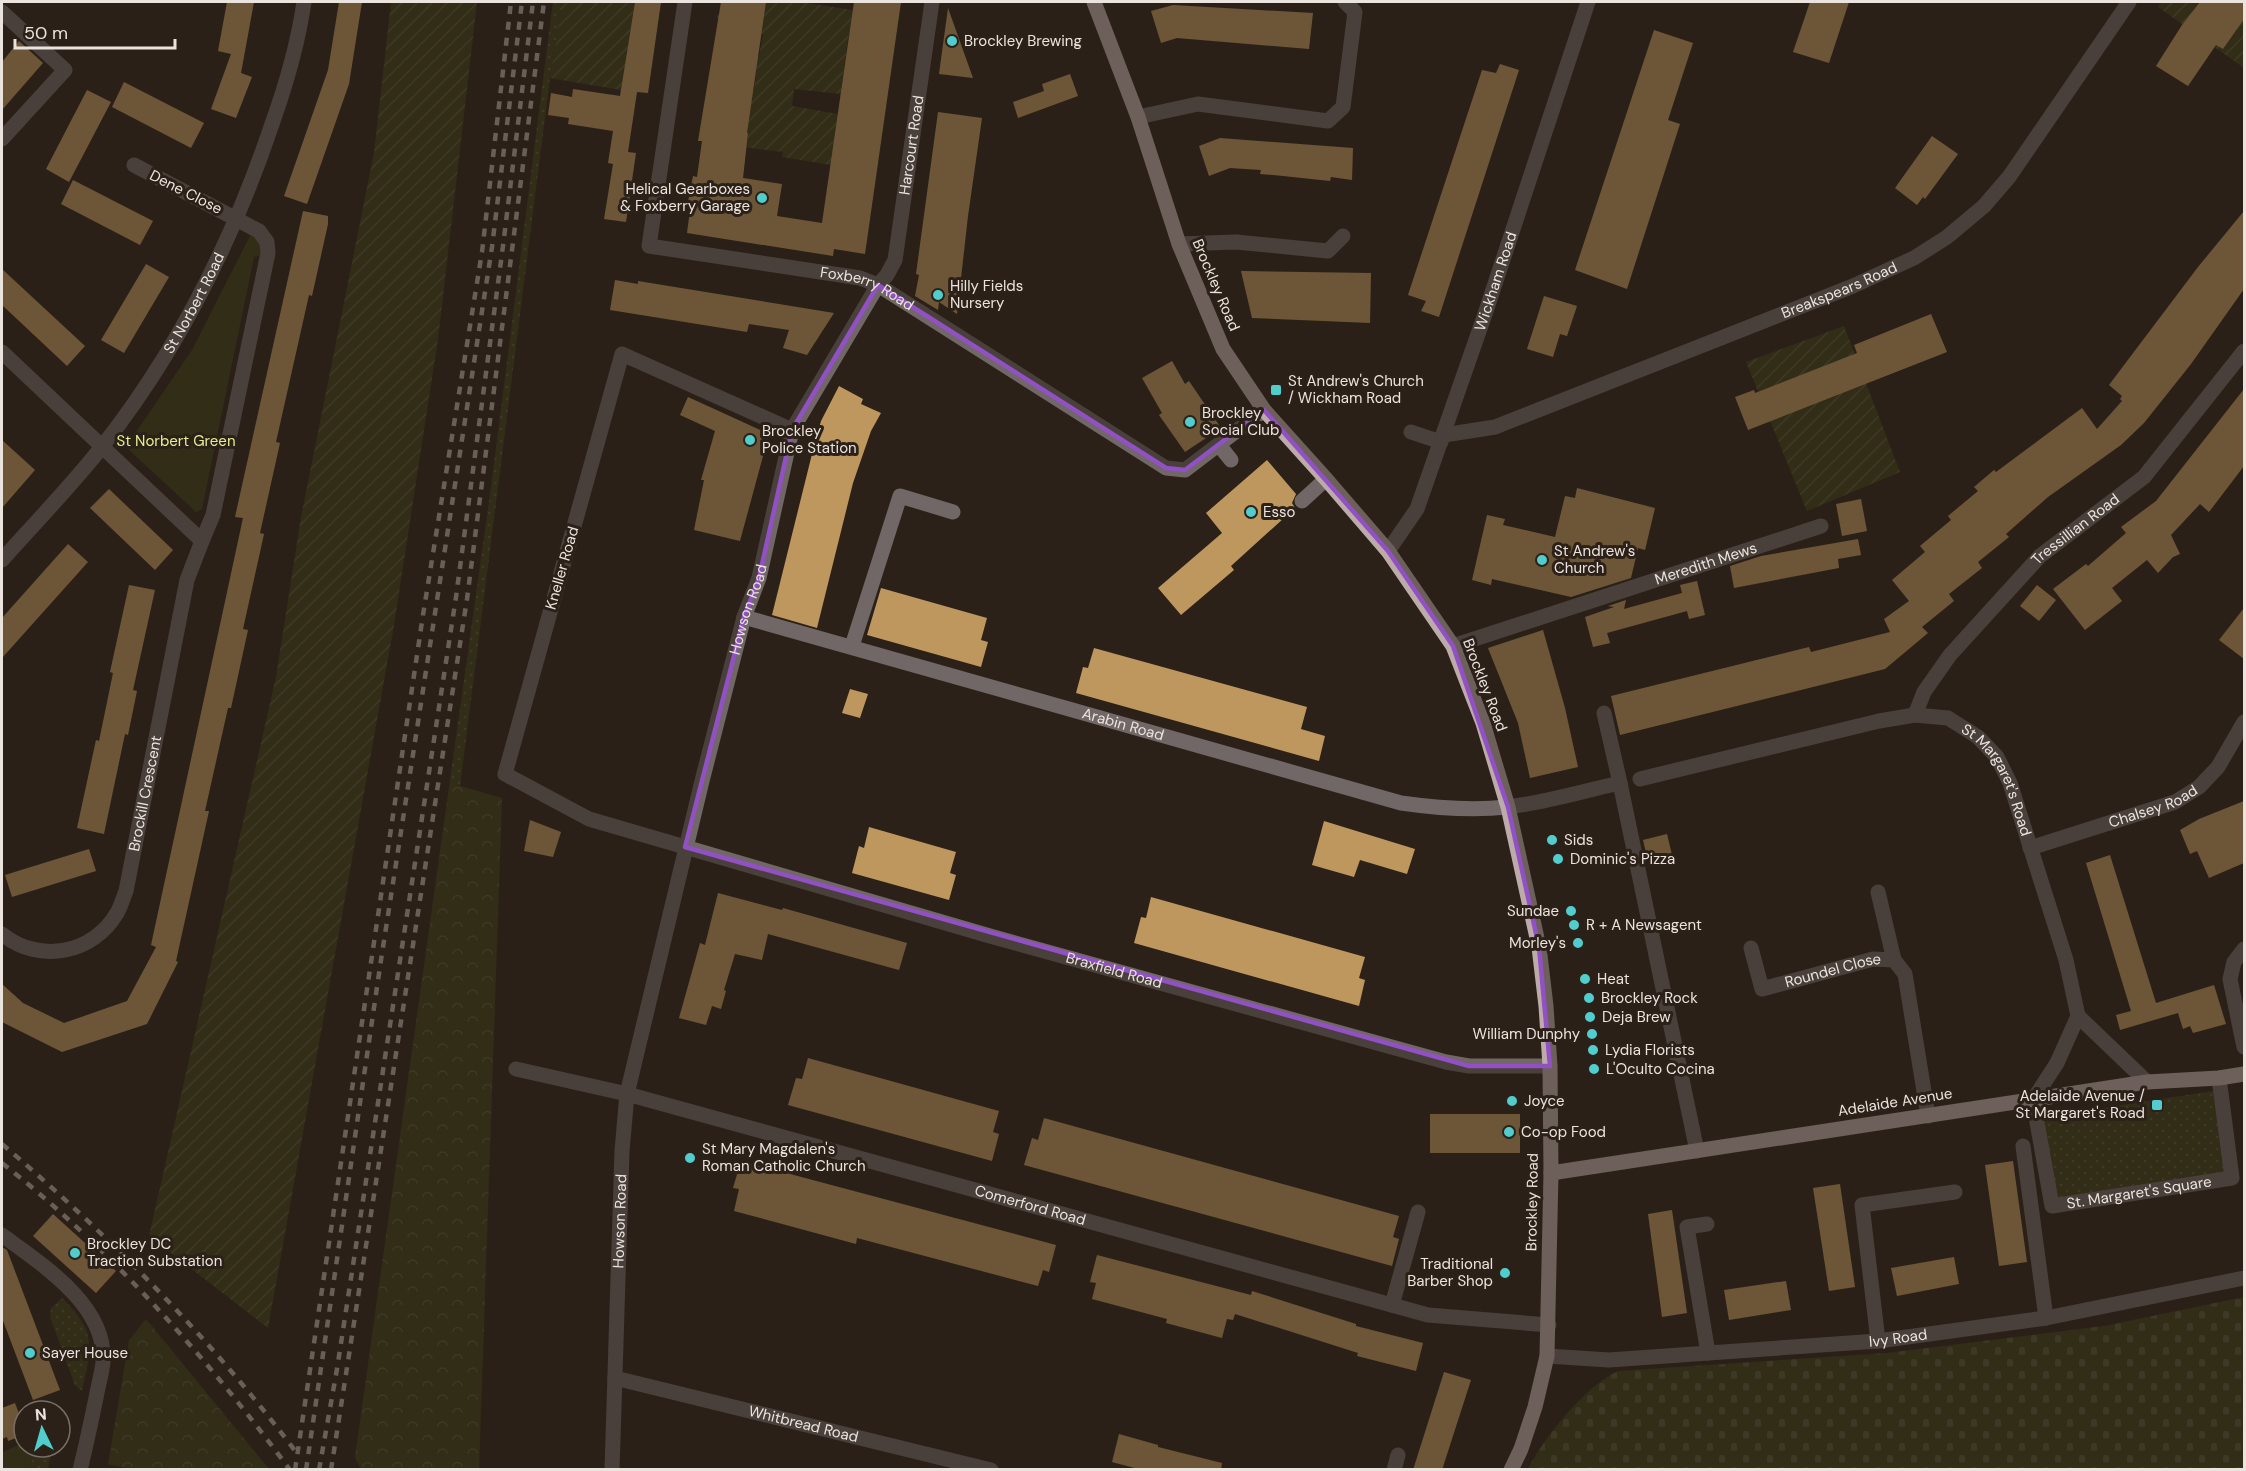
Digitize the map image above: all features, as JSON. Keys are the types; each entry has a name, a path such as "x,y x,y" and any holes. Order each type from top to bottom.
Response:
{"main road":[{"name":"Brockley Road","path":"1094,2 1138,117 1179,244 1223,349 1264,410 1388,551 1453,646 1483,723 1508,807 1539,947 1550,1066 1551,1173 1547,1356 1535,1407 1511,1470"},
{"name":"Adelaide Avenue","path":"1551,1173 2147,1082 2219,1078 2244,1074"}],"street":[{"path":"2,139 65,70 2,12 11,2"},
{"name":"St Norbert Road","path":"2,560 101,448 151,377 184,323 237,219 265,146 286,81 304,2"},
{"name":"Foxberry Road","path":"685,2 649,246 860,278 878,285 1166,468 1185,470 1264,410"},
{"name":"Harcourt Road","path":"878,285 887,275 895,260 932,2"},
{"path":"1138,117 1198,104 1328,121 1343,107 1354,12 1345,2"},
{"name":"Wickham Road","path":"1388,551 1417,509 1485,314 1588,2"},
{"name":"Breakspears Road","path":"1442,438 1495,427 1853,286 1914,258 1947,237 1984,206 2009,177 2129,2"},
{"name":"Dene Close","path":"134,165 237,219"},
{"path":"2,352 202,541 213,515 268,253 267,242 259,231 237,219"},
{"path":"1179,244 1236,242 1328,251 1343,236"},
{"name":"Howson Road","path":"612,1470 622,1151 627,1094 685,847 744,617 759,578 792,430 878,285"},
{"name":"Tressillian Road","path":"1915,715 1923,692 1950,655 2040,556 2144,477 2244,351"},
{"name":"Kneller Road","path":"685,847 589,819 505,774 622,354 792,430"},
{"path":"1411,432 1442,438"},
{"path":"1219,445 1231,460"},
{"path":"1302,501 1326,478"},
{"path":"852,646 900,496 953,512"},
{"name":"Meredith Mews","path":"1453,646 1821,526"},
{"name":"Brockill Crescent","path":"2,934 28,949 51,952 71,950 90,942 106,928 118,912 128,882 188,580 202,541"},
{"name":"Arabin Road","path":"744,617 1401,802 1464,809 1508,807 1620,783"},
{"path":"1604,713 1698,1151"},
{"name":"St Margaret's Road","path":"1640,779 1879,721 1915,715 1948,718 1978,737 1997,757 2010,783 2066,960 2078,1016"},
{"name":"Chalsey Road","path":"2031,848 2175,802 2199,787 2218,767 2244,722"},
{"name":"Braxfield Road","path":"685,847 990,936 1446,1062 1469,1066 1550,1066"},
{"path":"1878,892 1894,960"},
{"name":"Roundel Close","path":"1751,948 1762,989 1873,959 1894,960 1905,974 1928,1116"},
{"path":"2244,949 2234,962 2230,979 2244,1047"},
{"path":"2033,1100 2057,1063 2078,1016 2147,1082"},
{"name":"Comerford Road","path":"516,1068 627,1094 1428,1315 1549,1324"},
{"name":"St. Margaret's Square","path":"2033,1100 2052,1206 2232,1178 2219,1078"},
{"path":"2023,1146 2046,1318"},
{"path":"1878,1341 1862,1205 1955,1192"},
{"path":"1392,1305 1418,1212"},
{"path":"1707,1224 1687,1227 1708,1353"},
{"path":"2,1235 86,1306 98,1327 102,1341 103,1362 81,1470"},
{"name":"Ivy Road","path":"1547,1356 1609,1360 1878,1341 2046,1318 2244,1278"},
{"name":"Whitbread Road","path":"615,1378 991,1470"}],"highlighted area":[{"path":"878,285 1166,468 1185,470 1264,410 1388,551 1453,646 1508,807 1539,947 1550,1066 1469,1066 685,847 744,617 759,578 792,430"}],"green space":[{"path":"391,2 477,2 438,339 394,625 268,1328 149,1236 276,677 301,517 374,153"},
{"path":"553,2 562,2 550,78 460,786 450,780 491,487"},
{"path":"562,2 635,2 621,90 550,78"},
{"path":"766,2 807,2 853,10 851,21 869,35 849,33 841,89 860,92 860,96 794,89 792,106 838,114 850,168 782,157 783,152 727,145 747,146 748,134 729,131 754,89 757,67 738,64 740,54 759,57 763,34 743,31 744,25 718,20 717,15 743,19 764,15"},
{"path":"2161,2 2244,3 2244,68 2158,7"},
{"name":"St Norbert Green","path":"251,234 260,243 261,255 254,257 202,509 196,512 126,447 192,350"},
{"path":"1844,326 1900,472 1807,511 1746,362"},
{"path":"450,780 460,786 502,798 479,1469 361,1469 355,1457"},
{"path":"2220,1090 2232,1178 2052,1206 2037,1118"},
{"path":"2244,1297 2244,1469 1528,1469 1555,1428 1579,1400 1605,1378 1618,1371 1887,1353 2104,1326"},
{"path":"62,1298 81,1321 89,1341 88,1363 82,1391 75,1385 50,1317 51,1308"},
{"path":"146,1319 269,1469 136,1470 108,1464 129,1340"},
{"path":"12,1448 12,1459 32,1459 30,1469 2,1469 2,1452"},
{"path":"32,1459 50,1459 48,1469 30,1469"}],"building":[{"path":"227,2 254,2 241,73 252,77 236,118 211,109 231,54 218,51"},
{"path":"339,2 362,2 349,84 307,204 284,196 328,70"},
{"path":"635,2 661,2 648,93 637,92 628,152 636,153 626,222 604,219 613,164 608,163 613,131 568,124 569,118 548,115 551,93 572,97 573,89 620,96"},
{"path":"721,2 766,2 747,133 743,178 782,184 777,216 822,223 854,2 901,2 865,254 834,249 833,256 687,233 691,203 688,202 693,176 697,177 702,141 698,141"},
{"path":"1810,2 1849,2 1829,63 1793,52"},
{"path":"2200,2 2244,2 2244,19 2223,49 2216,45 2188,86 2156,66 2182,25"},
{"path":"1173,5 1313,13 1309,49 1177,38 1161,43 1151,11"},
{"name":"Brockley Brewing","path":"948,8 973,78 939,74"},
{"path":"1654,30 1693,43 1668,120 1680,124 1627,289 1575,270"},
{"path":"19,41 43,63 2,110 2,62"},
{"path":"1500,64 1519,70 1439,317 1421,311 1426,301 1408,295 1482,70 1496,73"},
{"path":"1070,74 1078,96 1018,118 1013,102 1044,91 1042,84"},
{"path":"124,82 204,123 191,148 112,107"},
{"path":"87,90 111,102 69,182 46,169"},
{"path":"938,112 982,118 957,314 939,302 938,310 915,296"},
{"path":"1932,136 1958,154 1925,199 1923,197 1917,205 1895,188"},
{"path":"1220,138 1353,148 1352,180 1331,177 1330,181 1260,174 1261,170 1230,168 1209,176 1199,146"},
{"path":"73,180 153,221 140,245 61,204"},
{"path":"303,211 328,216 328,224 312,296 309,295 276,442 280,443 260,533 264,534 243,629 248,630 205,811 209,811 176,961 178,962 147,1024 62,1052 2,1022 2,984 23,1003 64,1023 127,1001 156,947 151,945 243,518 235,517"},
{"path":"2244,211 2244,289 2191,364 2144,423 2121,445 2048,497 2006,534 2009,537 1978,562 1982,568 1949,594 1954,601 1922,627 1928,633 1885,669 1620,735 1611,696 1809,647 1811,652 1890,632 1884,619 1909,601 1892,580 1925,552 1920,546 1951,520 1948,516 1978,491 1974,487 1994,470 1996,472 2082,408 2097,429 2122,401 2120,399 2122,396 2109,385 2198,267"},
{"path":"146,264 169,277 124,353 101,340"},
{"path":"2,269 85,346 67,366 2,305"},
{"path":"1241,271 1371,273 1370,323 1252,318"},
{"path":"615,280 638,284 638,281 834,313 807,355 783,348 789,330 749,324 747,332 610,310"},
{"path":"1544,296 1577,306 1567,336 1560,334 1553,357 1527,349"},
{"path":"1931,314 1947,352 1748,430 1735,397 1754,390 1755,393 1857,353 1854,345"},
{"name":"Brockley Social Club","path":"1172,361 1185,384 1189,381 1221,428 1185,452 1159,415 1162,413 1142,378"},
{"path":"839,386 863,399 861,404 881,413 871,431 853,483 817,628 772,615 821,421"},
{"path":"2244,389 2244,466 2209,512 2200,504 2171,535 2180,554 2173,557 2158,573 2147,560 2112,588 2122,601 2085,630 2053,589 2086,564 2088,566 2126,533 2121,527 2156,501"},
{"path":"688,397 769,434 740,541 694,530 704,480 701,480 715,431 680,415"},
{"path":"2,440 35,470 2,508"},
{"path":"1267,460 1296,494 1292,503 1295,508 1231,566 1234,570 1181,615 1158,588 1222,533 1206,513"},
{"path":"1577,488 1655,508 1645,550 1638,548 1631,578 1571,597 1492,579 1491,585 1472,580 1487,515 1505,519 1503,525 1555,537 1565,496 1575,498"},
{"path":"109,489 173,550 155,570 90,508"},
{"path":"1861,499 1867,531 1842,536 1836,504"},
{"path":"1858,539 1861,555 1838,559 1839,568 1734,588 1730,566 1761,556"},
{"path":"68,544 88,562 2,658 2,618"},
{"path":"1697,581 1705,615 1689,619 1687,611 1607,633 1610,643 1593,647 1585,617 1614,607 1608,606 1626,600 1624,609 1682,593 1680,585"},
{"path":"129,585 155,590 133,690 137,691 128,735 125,734 104,834 77,828 96,740 99,741 113,673 110,672"},
{"path":"2037,585 2056,600 2039,621 2020,606"},
{"path":"881,588 987,618 981,640 988,642 981,667 867,635"},
{"path":"2244,608 2244,659 2219,640"},
{"path":"1543,630 1565,708 1578,767 1530,778 1518,723 1488,648"},
{"path":"1094,648 1307,707 1301,729 1325,736 1319,761 1076,693 1083,667 1088,668"},
{"path":"850,689 868,694 860,718 842,713"},
{"path":"2244,801 2244,863 2209,878 2197,851 2190,854 2180,830 2199,819"},
{"path":"530,820 561,832 553,857 524,851"},
{"path":"1324,821 1415,849 1407,874 1360,860 1354,877 1312,865"},
{"path":"869,827 956,852 950,873 956,875 949,900 852,873 859,846 864,848"},
{"path":"1667,834 1673,859 1649,865 1643,840"},
{"path":"89,849 96,871 12,897 5,875"},
{"path":"2110,855 2156,1003 2214,985 2226,1024 2193,1033 2190,1026 2183,1029 2178,1013 2120,1030 2116,1015 2131,1011 2086,863"},
{"path":"718,893 782,910 783,908 907,943 899,970 768,934 762,960 735,954 721,1009 712,1006 706,1025 679,1018 700,943 705,945"},
{"path":"1151,897 1365,957 1359,978 1365,980 1359,1006 1134,943 1141,917 1146,918"},
{"path":"808,1058 999,1111 993,1132 999,1134 992,1161 788,1105 796,1078 802,1079"},
{"path":"1430,1114 1520,1114 1520,1153 1430,1153"},
{"path":"1044,1118 1399,1216 1393,1237 1399,1239 1392,1266 1024,1165 1032,1138 1038,1140"},
{"path":"741,1161 1056,1245 1049,1272 1043,1270 1038,1286 857,1238 856,1244 734,1211 739,1189 733,1188"},
{"path":"2013,1161 2027,1262 1999,1266 1985,1165"},
{"path":"1840,1184 1855,1287 1829,1291 1813,1188"},
{"path":"1672,1210 1687,1313 1662,1317 1648,1214"},
{"name":"Brockley DC Traction Substation","path":"53,1214 116,1271 96,1293 33,1236"},
{"name":"Sayer House","path":"2,1247 7,1250 60,1390 33,1399 2,1318"},
{"path":"1097,1255 1251,1295 1252,1291 1356,1324 1356,1326 1423,1343 1416,1371 1357,1356 1358,1353 1235,1314 1233,1320 1227,1319 1222,1338 1166,1323 1167,1319 1092,1299 1096,1283 1090,1282"},
{"path":"1954,1257 1959,1284 1897,1296 1891,1268"},
{"path":"1786,1281 1791,1310 1729,1320 1724,1290"},
{"path":"1444,1372 1471,1380 1442,1470 1413,1470"},
{"path":"12,1404 12,1440 8,1441 7,1437 2,1439 2,1408"},
{"path":"1119,1434 1158,1445 1158,1447 1222,1463 1221,1470 1142,1470 1112,1462"}],"railway":[{"path":"295,1470 423,615 482,252 511,2"},
{"path":"306,1470 381,960 492,247 522,2"},
{"path":"319,1470 337,1369 456,597 533,2"},
{"path":"331,1470 467,599 544,2"},
{"path":"2,1144 43,1179 159,1292 232,1372 299,1456"},
{"path":"2,1163 81,1231 156,1307 226,1387 290,1470"}],"place":[{"name":"Brockley Brewing","path":"952,41"},
{"name":"Helical Gearboxes & Foxberry Garage","path":"762,198"},
{"name":"Hilly Fields Nursery","path":"938,295"},
{"name":"St Andrew's Church / Wickham Road","path":"1276,390"},
{"name":"Brockley Social Club","path":"1190,422"},
{"name":"Brockley Police Station","path":"750,440"},
{"name":"Esso","path":"1251,512"},
{"name":"St Andrew's Church","path":"1542,560"},
{"name":"Sids","path":"1552,840"},
{"name":"Dominic's Pizza","path":"1558,859"},
{"name":"Sundae","path":"1571,911"},
{"name":"R + A Newsagent","path":"1574,925"},
{"name":"Morley's","path":"1578,943"},
{"name":"Heat","path":"1585,979"},
{"name":"Brockley Rock","path":"1589,998"},
{"name":"Deja Brew","path":"1590,1017"},
{"name":"William Dunphy","path":"1592,1034"},
{"name":"Lydia Florists","path":"1593,1050"},
{"name":"L'Oculto Cocina","path":"1594,1069"},
{"name":"Joyce","path":"1512,1101"},
{"name":"Adelaide Avenue / St Margaret's Road","path":"2157,1105"},
{"name":"Co-op Food","path":"1509,1132"},
{"name":"St Mary Magdalen's Roman Catholic Church","path":"690,1158"},
{"name":"Brockley DC Traction Substation","path":"75,1253"},
{"name":"Traditional Barber Shop","path":"1505,1273"},
{"name":"Sayer House","path":"30,1353"}]}
